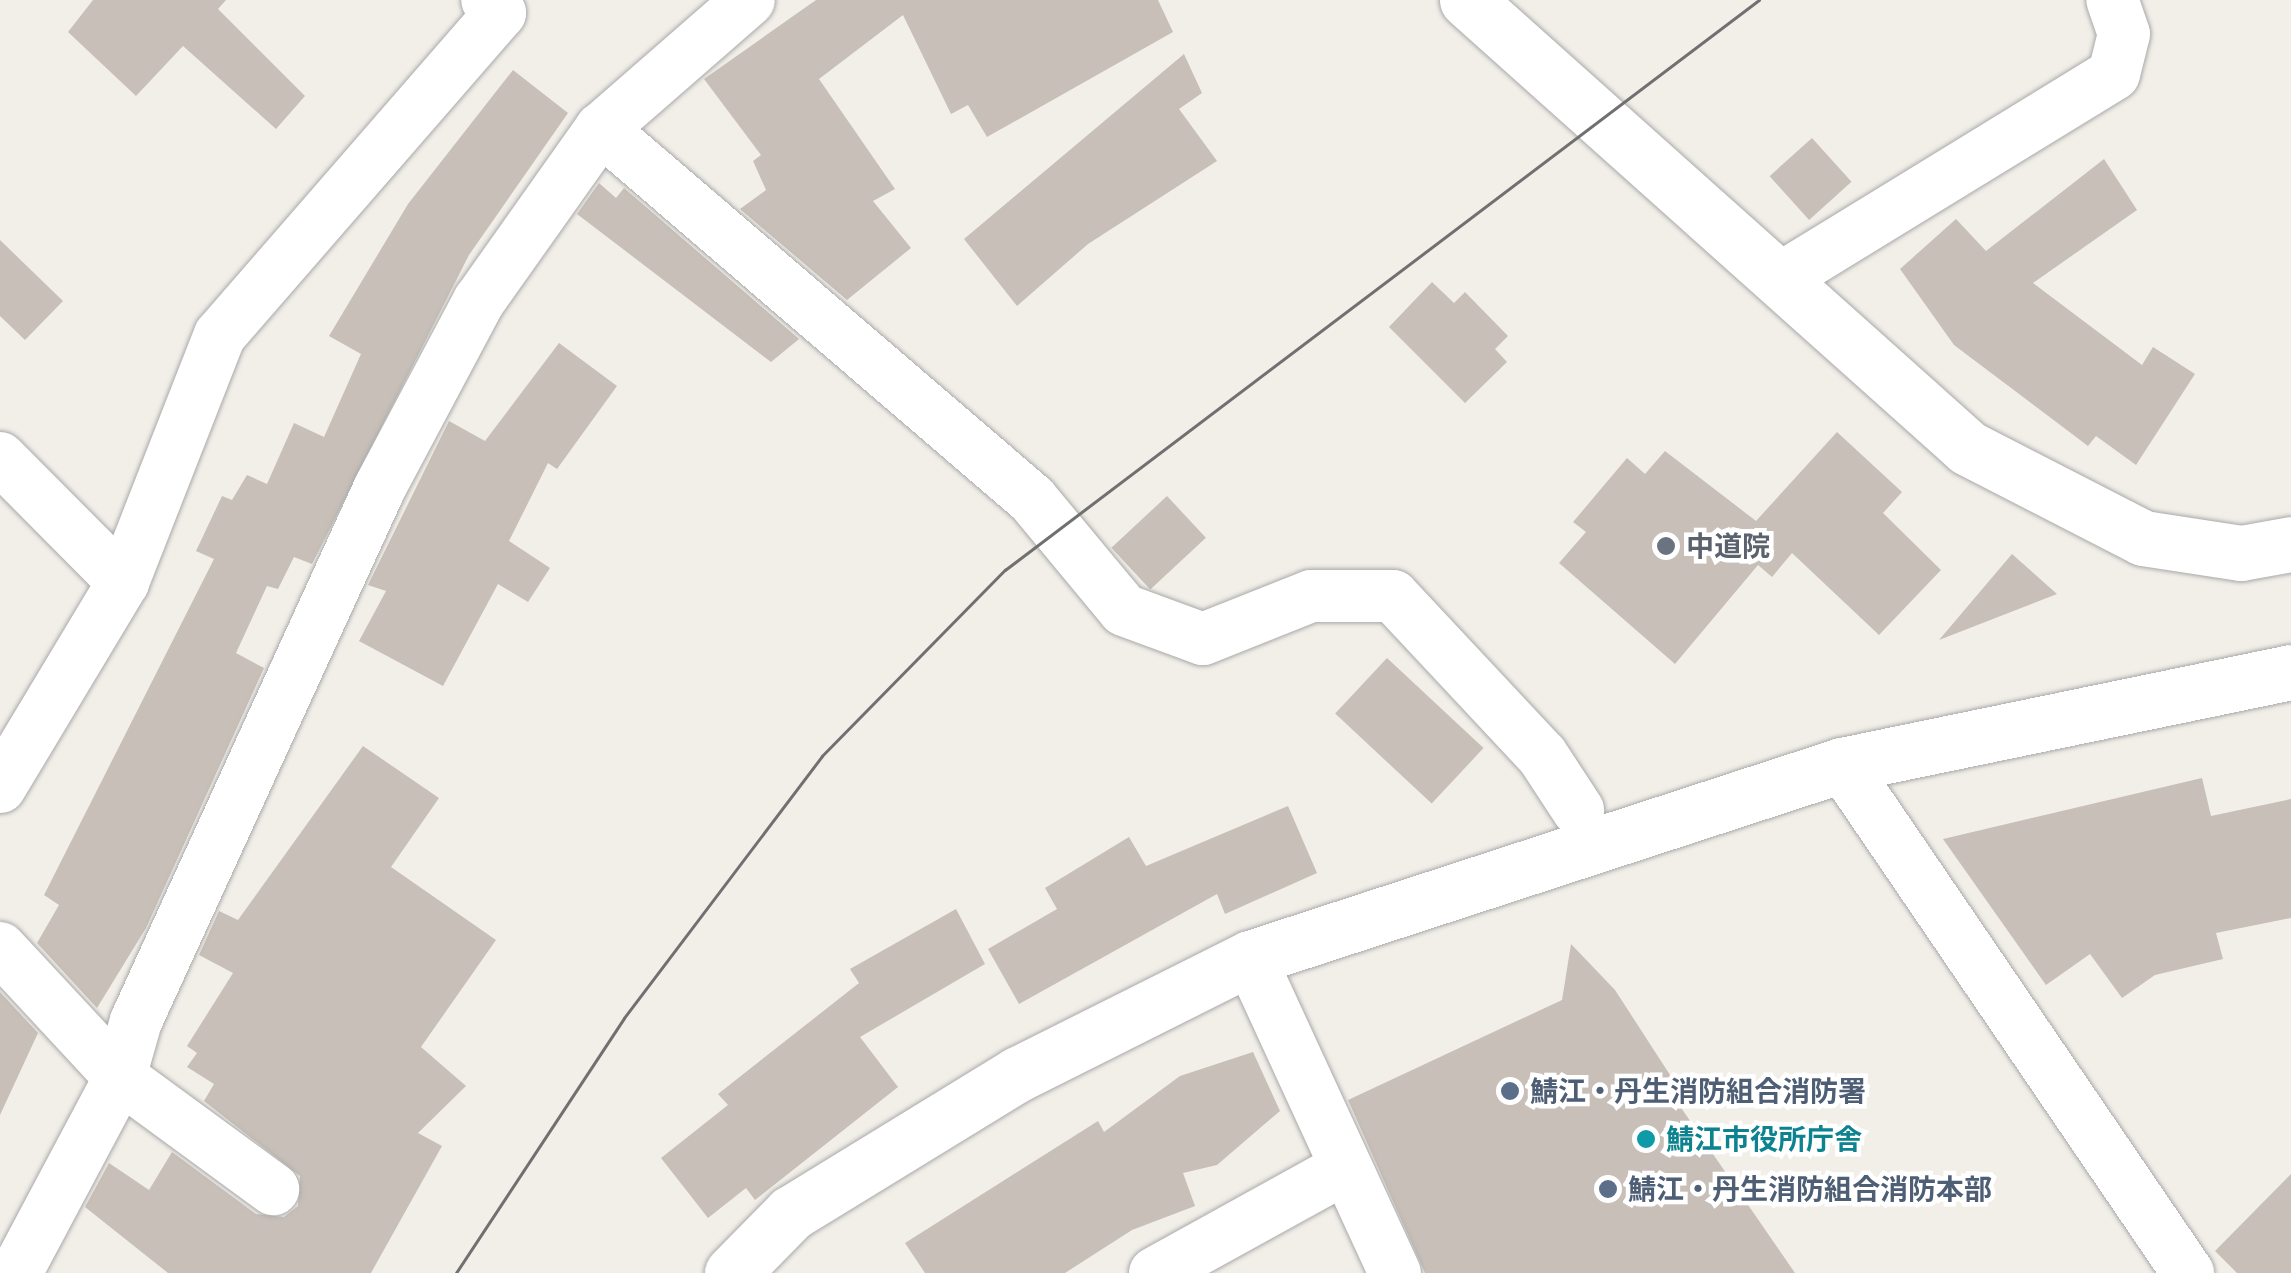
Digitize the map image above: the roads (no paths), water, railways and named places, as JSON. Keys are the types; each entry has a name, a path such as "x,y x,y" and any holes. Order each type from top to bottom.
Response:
{"street":[{"path":"0,787 123,582 220,335 500,13 487,0"},
{"path":"16,1273 120,1076 136,1021 380,487 478,301 601,129 749,0"},
{"path":"1467,0 1782,277 1968,448 2045,493 2143,538 2241,553 2291,544"},
{"path":"1782,277 2114,74 2124,34 2112,0"},
{"path":"601,129 1032,499 1124,610 1203,639 1311,596 1393,596 1542,755 1578,810"},
{"path":"0,458 123,582"},
{"path":"732,1273 792,1213 1018,1074 1250,958 1842,765 2291,672"},
{"path":"1842,765 2188,1273"},
{"path":"0,948 120,1076 273,1189"},
{"path":"1250,958 1394,1273"},
{"path":"1154,1273 1345,1168"}],"tram line":[{"path":"456,1273 624,1018 822,756 1005,570 1759,0"}],"place":[{"name":"中道院","path":"1666,546"},
{"name":"鯖江・丹生消防組合消防署","path":"1510,1091"},
{"name":"鯖江市役所庁舎","path":"1646,1139"},
{"name":"鯖江・丹生消防組合消防本部","path":"1608,1189"}]}
